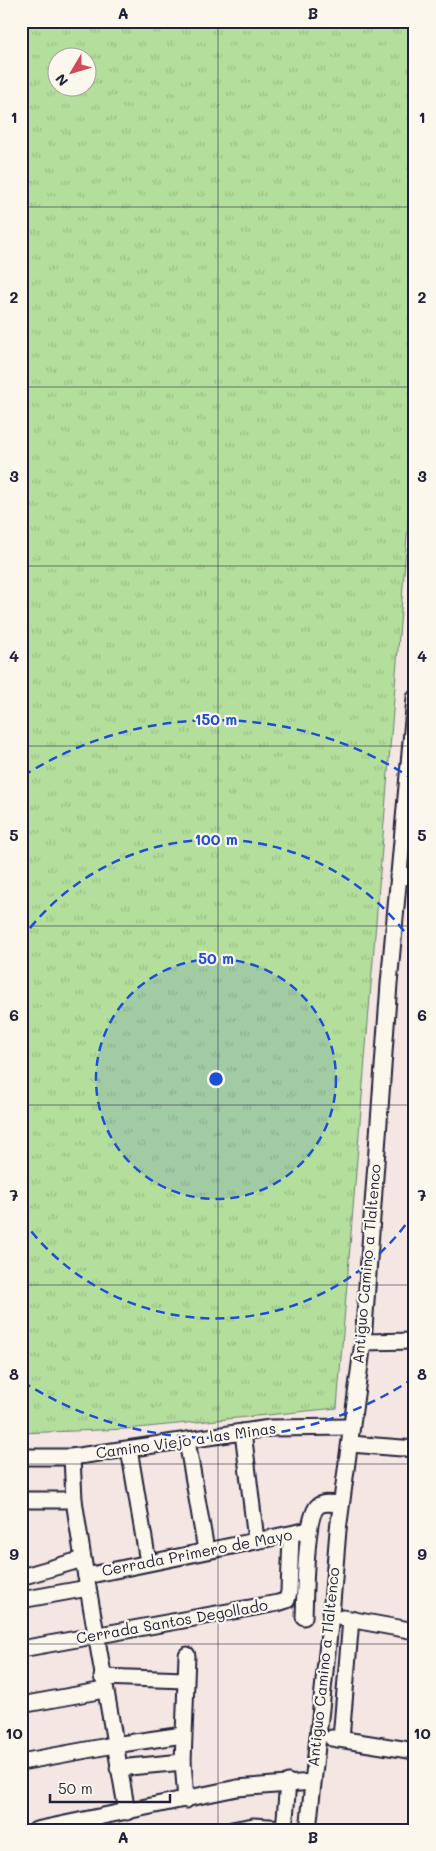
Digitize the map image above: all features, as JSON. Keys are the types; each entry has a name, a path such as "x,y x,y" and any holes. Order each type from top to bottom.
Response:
{"street":[{"name":"Antiguo Camino a Tlaltenco","path":"308,1830 341,1504 363,1342 398,877 415,698"},
{"path":"398,877 415,876"},
{"path":"363,1342 415,1341"},
{"name":"Camino Viejo a las Minas","path":"21,1457 72,1457 270,1428 351,1427"},
{"path":"243,1432 256,1540"},
{"path":"187,1440 206,1550"},
{"path":"350,1444 415,1449"},
{"path":"129,1449 148,1562"},
{"path":"72,1457 74,1500 83,1560 103,1684 127,1812"},
{"path":"21,1500 74,1500"},
{"path":"304,1617 309,1530 312,1514 318,1506 325,1503 341,1504"},
{"name":"Cerrada Primero de Mayo","path":"21,1600 87,1582 148,1562 309,1530"},
{"name":"Cerrada Santos Degollado","path":"21,1649 287,1600 289,1592 291,1535"},
{"path":"21,1577 83,1560"},
{"path":"331,1616 415,1631"},
{"path":"341,1739 351,1619"},
{"path":"186,1800 183,1735 187,1655"},
{"path":"21,1705 103,1684 185,1680"},
{"path":"21,1762 114,1744 183,1735"},
{"path":"318,1738 341,1739 415,1751"},
{"path":"118,1768 183,1762"},
{"path":"36,1830 94,1824 127,1812 237,1788 288,1782 312,1782"},
{"path":"232,1830 253,1826 284,1829 288,1782"}],"green space":[{"path":"21,21 415,21 415,437 337,1408 127,1429 21,1433"}]}
